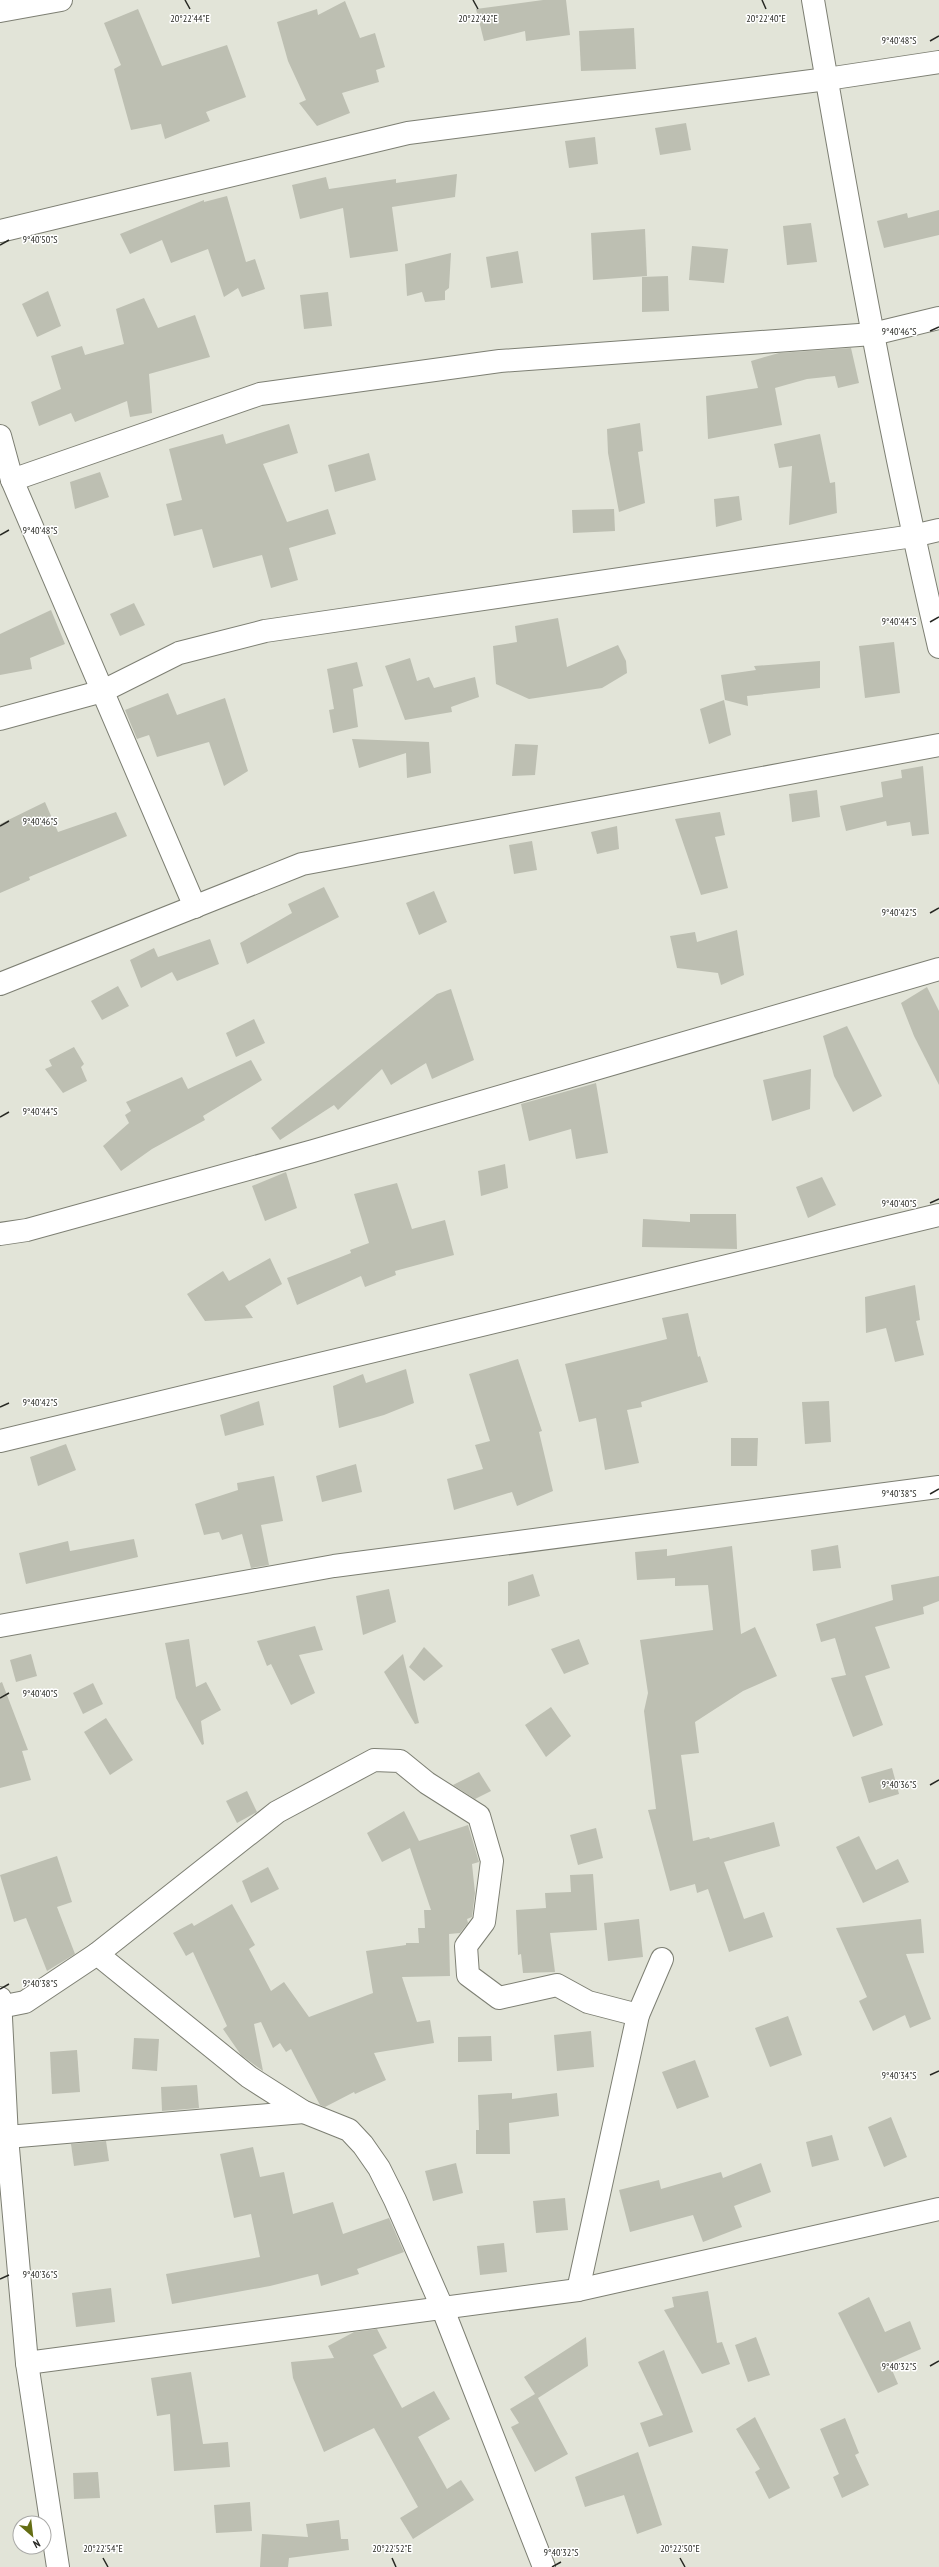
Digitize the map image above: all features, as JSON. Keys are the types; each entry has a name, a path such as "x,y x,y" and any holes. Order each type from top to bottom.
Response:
{"street":[{"path":"0,11 61,0"},
{"path":"813,0 873,334 913,536 939,647"},
{"path":"0,231 408,132 826,79 939,62"},
{"path":"12,480 260,394 500,361 873,334 939,318"},
{"path":"0,436 12,480 195,907"},
{"path":"0,719 103,691 179,653 265,631 913,536 939,530"},
{"path":"0,984 302,864 939,745"},
{"path":"0,1234 27,1230 313,1151 939,969"},
{"path":"0,1441 939,1215"},
{"path":"0,1626 334,1566 939,1487"},
{"path":"58,2567 26,2363 7,2137 0,2004 25,2002 97,1954 277,1812 374,1760 400,1761 427,1783 479,1816 492,1861 484,1922 466,1946 468,1975 498,1998 557,1984 588,2002 638,2015"},
{"path":"97,1954 249,2077 304,2112 349,2130 363,2145 379,2168 442,2307 544,2567"},
{"path":"578,2290 638,2015 662,1959"},
{"path":"7,2137 304,2112"},
{"path":"26,2363 578,2290 939,2209"}],"building":[{"path":"543,0 566,0 570,35 526,41 525,31 484,41 476,9"},
{"path":"345,1 360,38 375,33 385,67 376,70 379,82 342,93 350,113 317,126 299,103 306,100 288,61 277,22 317,9 318,15"},
{"path":"138,9 162,66 227,45 246,97 206,112 210,121 165,139 161,124 131,130 114,69 121,65 104,23"},
{"path":"634,28 636,69 581,71 579,31"},
{"path":"686,123 691,150 660,155 655,128"},
{"path":"595,137 598,164 569,168 565,141"},
{"path":"457,174 455,197 392,207 398,251 350,258 343,208 300,219 292,185 326,177 329,189 396,179 396,183"},
{"path":"227,196 246,262 255,259 265,289 242,297 238,288 224,297 208,249 171,263 162,240 130,254 120,234 204,200 204,202"},
{"path":"939,210 939,235 884,248 877,221 907,213 908,218"},
{"path":"811,223 817,262 787,265 783,226"},
{"path":"645,229 647,276 593,280 591,233"},
{"path":"692,246 728,249 724,283 689,280"},
{"path":"518,251 523,283 491,288 486,257"},
{"path":"451,253 449,288 445,291 445,300 425,302 422,292 407,296 405,264"},
{"path":"668,276 669,311 642,312 642,277"},
{"path":"48,291 61,326 37,337 22,304"},
{"path":"328,292 332,326 304,329 300,295"},
{"path":"144,298 158,328 195,315 210,357 149,374 152,413 130,417 127,401 75,422 71,413 39,426 31,402 61,389 51,356 82,346 85,355 124,344 116,309"},
{"path":"851,348 859,383 838,388 835,376 807,379 775,388 782,425 708,439 706,396 758,388 751,361 779,353"},
{"path":"640,423 643,451 638,452 645,503 619,512 608,453 607,429"},
{"path":"289,424 298,453 263,464 287,522 328,509 336,534 289,548 298,580 271,588 262,555 213,568 202,529 174,536 166,504 182,500 169,449 223,434 226,444"},
{"path":"820,434 830,483 835,482 837,513 789,525 792,466 779,468 774,444"},
{"path":"369,453 376,480 335,492 328,465"},
{"path":"100,472 109,497 75,509 70,482"},
{"path":"739,496 742,520 716,527 714,499"},
{"path":"614,509 615,531 573,533 572,510"},
{"path":"134,603 145,625 120,636 110,614"},
{"path":"51,610 65,644 30,658 32,669 0,675 0,634"},
{"path":"558,618 567,667 618,645 626,661 627,673 602,688 529,699 496,684 493,646 517,642 515,626"},
{"path":"894,642 900,693 865,698 859,646"},
{"path":"410,658 417,681 429,677 434,688 475,677 479,697 451,707 452,712 405,720 385,666"},
{"path":"820,661 820,688 747,696 748,706 725,700 721,675 756,670 754,666"},
{"path":"357,662 363,686 353,689 358,727 333,733 329,710 334,709 327,669"},
{"path":"168,693 177,715 225,698 248,771 224,786 209,742 157,757 149,735 137,739 125,710"},
{"path":"724,700 731,735 709,744 700,709"},
{"path":"352,739 429,742 431,773 407,778 406,753 359,768"},
{"path":"515,744 538,745 535,775 512,776"},
{"path":"923,766 929,834 912,836 910,822 887,826 886,821 846,831 840,806 883,797 881,782 902,778 901,770"},
{"path":"817,790 820,817 792,822 789,794"},
{"path":"45,802 58,832 116,812 127,836 29,877 30,880 0,893 0,824"},
{"path":"720,812 725,835 715,837 728,888 701,895 675,819"},
{"path":"617,826 619,849 597,854 591,832"},
{"path":"532,841 537,870 514,874 509,845"},
{"path":"324,887 339,917 247,964 240,943 292,913 288,904"},
{"path":"434,891 447,922 419,935 406,903"},
{"path":"737,930 744,975 721,985 718,973 677,968 670,936 695,932 697,942"},
{"path":"210,939 219,964 177,981 172,972 141,988 130,960 154,948 158,957"},
{"path":"118,986 129,1006 102,1020 91,1001"},
{"path":"927,987 939,1011 939,1085 914,1036 901,1003"},
{"path":"451,989 474,1060 432,1079 426,1063 391,1085 382,1069 338,1110 334,1105 280,1140 271,1128 437,994"},
{"path":"254,1019 265,1043 236,1057 226,1033"},
{"path":"847,1026 882,1096 853,1112 834,1076 823,1036"},
{"path":"74,1047 84,1064 81,1067 87,1081 63,1093 45,1069 52,1066 49,1060"},
{"path":"251,1060 262,1080 203,1116 205,1120 152,1149 121,1171 103,1146 129,1123 125,1115 131,1111 126,1102 182,1077 188,1089"},
{"path":"811,1069 810,1109 772,1121 763,1080"},
{"path":"596,1083 608,1153 576,1159 571,1129 529,1141 521,1104"},
{"path":"505,1164 508,1188 481,1196 478,1171"},
{"path":"286,1172 297,1208 265,1221 252,1186"},
{"path":"822,1177 836,1205 808,1218 796,1187"},
{"path":"397,1183 412,1229 445,1220 454,1255 395,1271 396,1275 365,1287 361,1276 297,1305 287,1278 351,1253 350,1250 369,1243 354,1194"},
{"path":"690,1214 736,1214 737,1249 642,1247 643,1219 690,1222"},
{"path":"270,1258 282,1284 245,1306 253,1318 205,1321 187,1294 223,1271 229,1281"},
{"path":"915,1285 920,1320 916,1321 924,1355 895,1362 886,1328 866,1333 865,1297"},
{"path":"688,1313 698,1357 700,1356 708,1382 641,1402 642,1407 627,1410 639,1463 605,1470 596,1418 579,1422 565,1364 667,1339 662,1318"},
{"path":"518,1359 542,1431 539,1432 553,1491 517,1506 512,1492 454,1510 447,1479 483,1469 475,1445 490,1441 469,1374"},
{"path":"406,1369 414,1403 384,1415 339,1428 333,1386 363,1374 366,1383"},
{"path":"259,1401 264,1425 225,1436 220,1415"},
{"path":"829,1401 831,1442 805,1444 802,1402"},
{"path":"731,1438 758,1438 757,1466 731,1466"},
{"path":"66,1444 76,1470 38,1486 30,1457"},
{"path":"356,1464 362,1492 322,1502 316,1476"},
{"path":"274,1476 283,1521 261,1525 269,1565 251,1568 242,1534 222,1540 219,1532 204,1535 195,1504 238,1490 237,1483"},
{"path":"134,1539 138,1557 26,1584 19,1553 68,1541 70,1551"},
{"path":"838,1545 841,1568 813,1571 811,1550"},
{"path":"732,1546 741,1634 755,1627 777,1676 743,1691 695,1722 699,1753 681,1755 693,1841 709,1837 710,1839 774,1822 780,1846 724,1862 744,1919 764,1912 773,1937 729,1952 708,1889 697,1893 695,1884 670,1891 648,1810 656,1809 644,1711 648,1693 640,1640 713,1630 708,1585 675,1586 675,1578 637,1580 635,1552 667,1549 667,1556"},
{"path":"533,1574 540,1596 508,1606 508,1582"},
{"path":"939,1576 939,1601 923,1607 924,1614 875,1627 890,1668 865,1676 883,1725 853,1737 831,1678 846,1675 835,1638 821,1642 816,1624 893,1600 891,1585"},
{"path":"389,1589 396,1622 363,1635 356,1596"},
{"path":"315,1626 323,1650 299,1655 315,1693 291,1705 271,1664 267,1666 257,1641"},
{"path":"189,1639 196,1687 206,1682 221,1710 201,1721 204,1744 202,1745 176,1698 165,1643"},
{"path":"579,1639 589,1664 564,1674 551,1649"},
{"path":"424,1647 443,1666 424,1681 409,1667"},
{"path":"31,1654 37,1676 16,1682 10,1660"},
{"path":"403,1654 419,1723 415,1724 384,1672"},
{"path":"2,1682 28,1750 22,1751 31,1780 0,1788 0,1683"},
{"path":"93,1683 103,1704 83,1714 73,1693"},
{"path":"551,1707 571,1736 546,1757 525,1725"},
{"path":"106,1718 133,1760 110,1775 84,1732"},
{"path":"892,1768 899,1794 869,1803 861,1777"},
{"path":"479,1772 491,1791 475,1799 453,1785"},
{"path":"247,1791 257,1812 237,1823 226,1801"},
{"path":"404,1811 419,1841 468,1825 479,1862 472,1864 475,1893 472,1917 467,1919 468,1923 460,1933 449,1934 450,1976 402,1977 417,2022 430,2020 434,2043 374,2053 386,2080 355,2094 354,2092 325,2107 320,2105 291,2049 286,2052 280,2043 273,2048 261,2022 254,2024 263,2071 241,2055 223,2029 227,2026 193,1952 186,1956 173,1933 192,1923 194,1926 232,1904 255,1945 249,1949 271,1991 284,1982 309,2017 373,1993 366,1951 406,1945 406,1943 419,1943 418,1928 425,1928 424,1910 431,1910 410,1848 382,1862 367,1833"},
{"path":"596,1828 603,1858 578,1865 570,1835"},
{"path":"859,1836 876,1870 898,1859 909,1882 863,1903 836,1847"},
{"path":"57,1856 72,1902 57,1907 75,1954 47,1971 26,1918 14,1922 0,1875"},
{"path":"268,1867 279,1889 251,1903 242,1881"},
{"path":"593,1874 597,1930 550,1933 555,1972 523,1973 521,1954 518,1955 516,1910 546,1908 545,1893 571,1892 570,1875"},
{"path":"639,1919 643,1957 608,1961 604,1923"},
{"path":"921,1919 924,1953 906,1954 931,2019 910,2028 905,2015 873,2031 859,2001 867,1997 836,1928"},
{"path":"788,2016 802,2055 770,2067 755,2028"},
{"path":"591,2031 594,2067 557,2071 554,2035"},
{"path":"491,2036 492,2061 458,2062 458,2037"},
{"path":"134,2038 159,2039 157,2071 132,2069"},
{"path":"77,2050 80,2092 52,2094 50,2052"},
{"path":"695,2060 709,2097 677,2109 662,2072"},
{"path":"197,2085 199,2108 162,2111 161,2087"},
{"path":"512,2093 512,2099 557,2093 559,2116 509,2123 510,2154 476,2154 476,2130 479,2130 478,2095"},
{"path":"891,2117 907,2157 884,2167 868,2127"},
{"path":"832,2135 839,2160 812,2167 806,2142"},
{"path":"106,2141 109,2161 74,2166 71,2144"},
{"path":"253,2147 260,2177 284,2172 293,2214 333,2202 343,2234 389,2218 404,2252 357,2269 359,2274 321,2286 318,2274 270,2286 172,2304 166,2274 260,2257 251,2214 234,2218 220,2154"},
{"path":"456,2163 463,2193 433,2201 425,2171"},
{"path":"761,2163 771,2192 734,2206 742,2227 703,2242 693,2215 630,2232 619,2190 659,2180 661,2189 721,2172 723,2178"},
{"path":"565,2198 568,2230 536,2233 533,2201"},
{"path":"504,2243 507,2272 480,2275 477,2246"},
{"path":"111,2288 115,2322 76,2327 72,2293"},
{"path":"708,2291 717,2343 722,2342 730,2364 702,2374 664,2310 674,2307 672,2297"},
{"path":"869,2297 885,2332 910,2321 921,2349 889,2363 898,2384 878,2393 838,2313"},
{"path":"377,2329 387,2348 373,2355 402,2408 434,2391 450,2419 418,2437 447,2489 461,2480 474,2500 413,2539 400,2518 418,2507 374,2428 324,2452 293,2378 291,2362 334,2358 328,2346 354,2332"},
{"path":"586,2337 588,2366 538,2398 568,2454 535,2472 511,2427 519,2423 510,2409 535,2394 524,2377"},
{"path":"756,2337 770,2375 748,2382 735,2345"},
{"path":"664,2350 693,2432 649,2447 640,2423 663,2415 638,2362"},
{"path":"191,2372 203,2444 228,2442 230,2467 174,2471 170,2414 157,2416 151,2378"},
{"path":"755,2417 790,2488 769,2499 755,2472 760,2469 736,2429"},
{"path":"845,2418 859,2453 855,2455 869,2485 842,2498 833,2477 839,2474 820,2429"},
{"path":"638,2452 662,2525 637,2534 624,2495 585,2507 575,2477"},
{"path":"98,2472 100,2498 74,2499 73,2473"},
{"path":"250,2502 252,2531 216,2533 214,2505"},
{"path":"339,2520 341,2539 348,2539 349,2550 289,2558 288,2567 260,2567 262,2534 308,2537 306,2524"}]}
